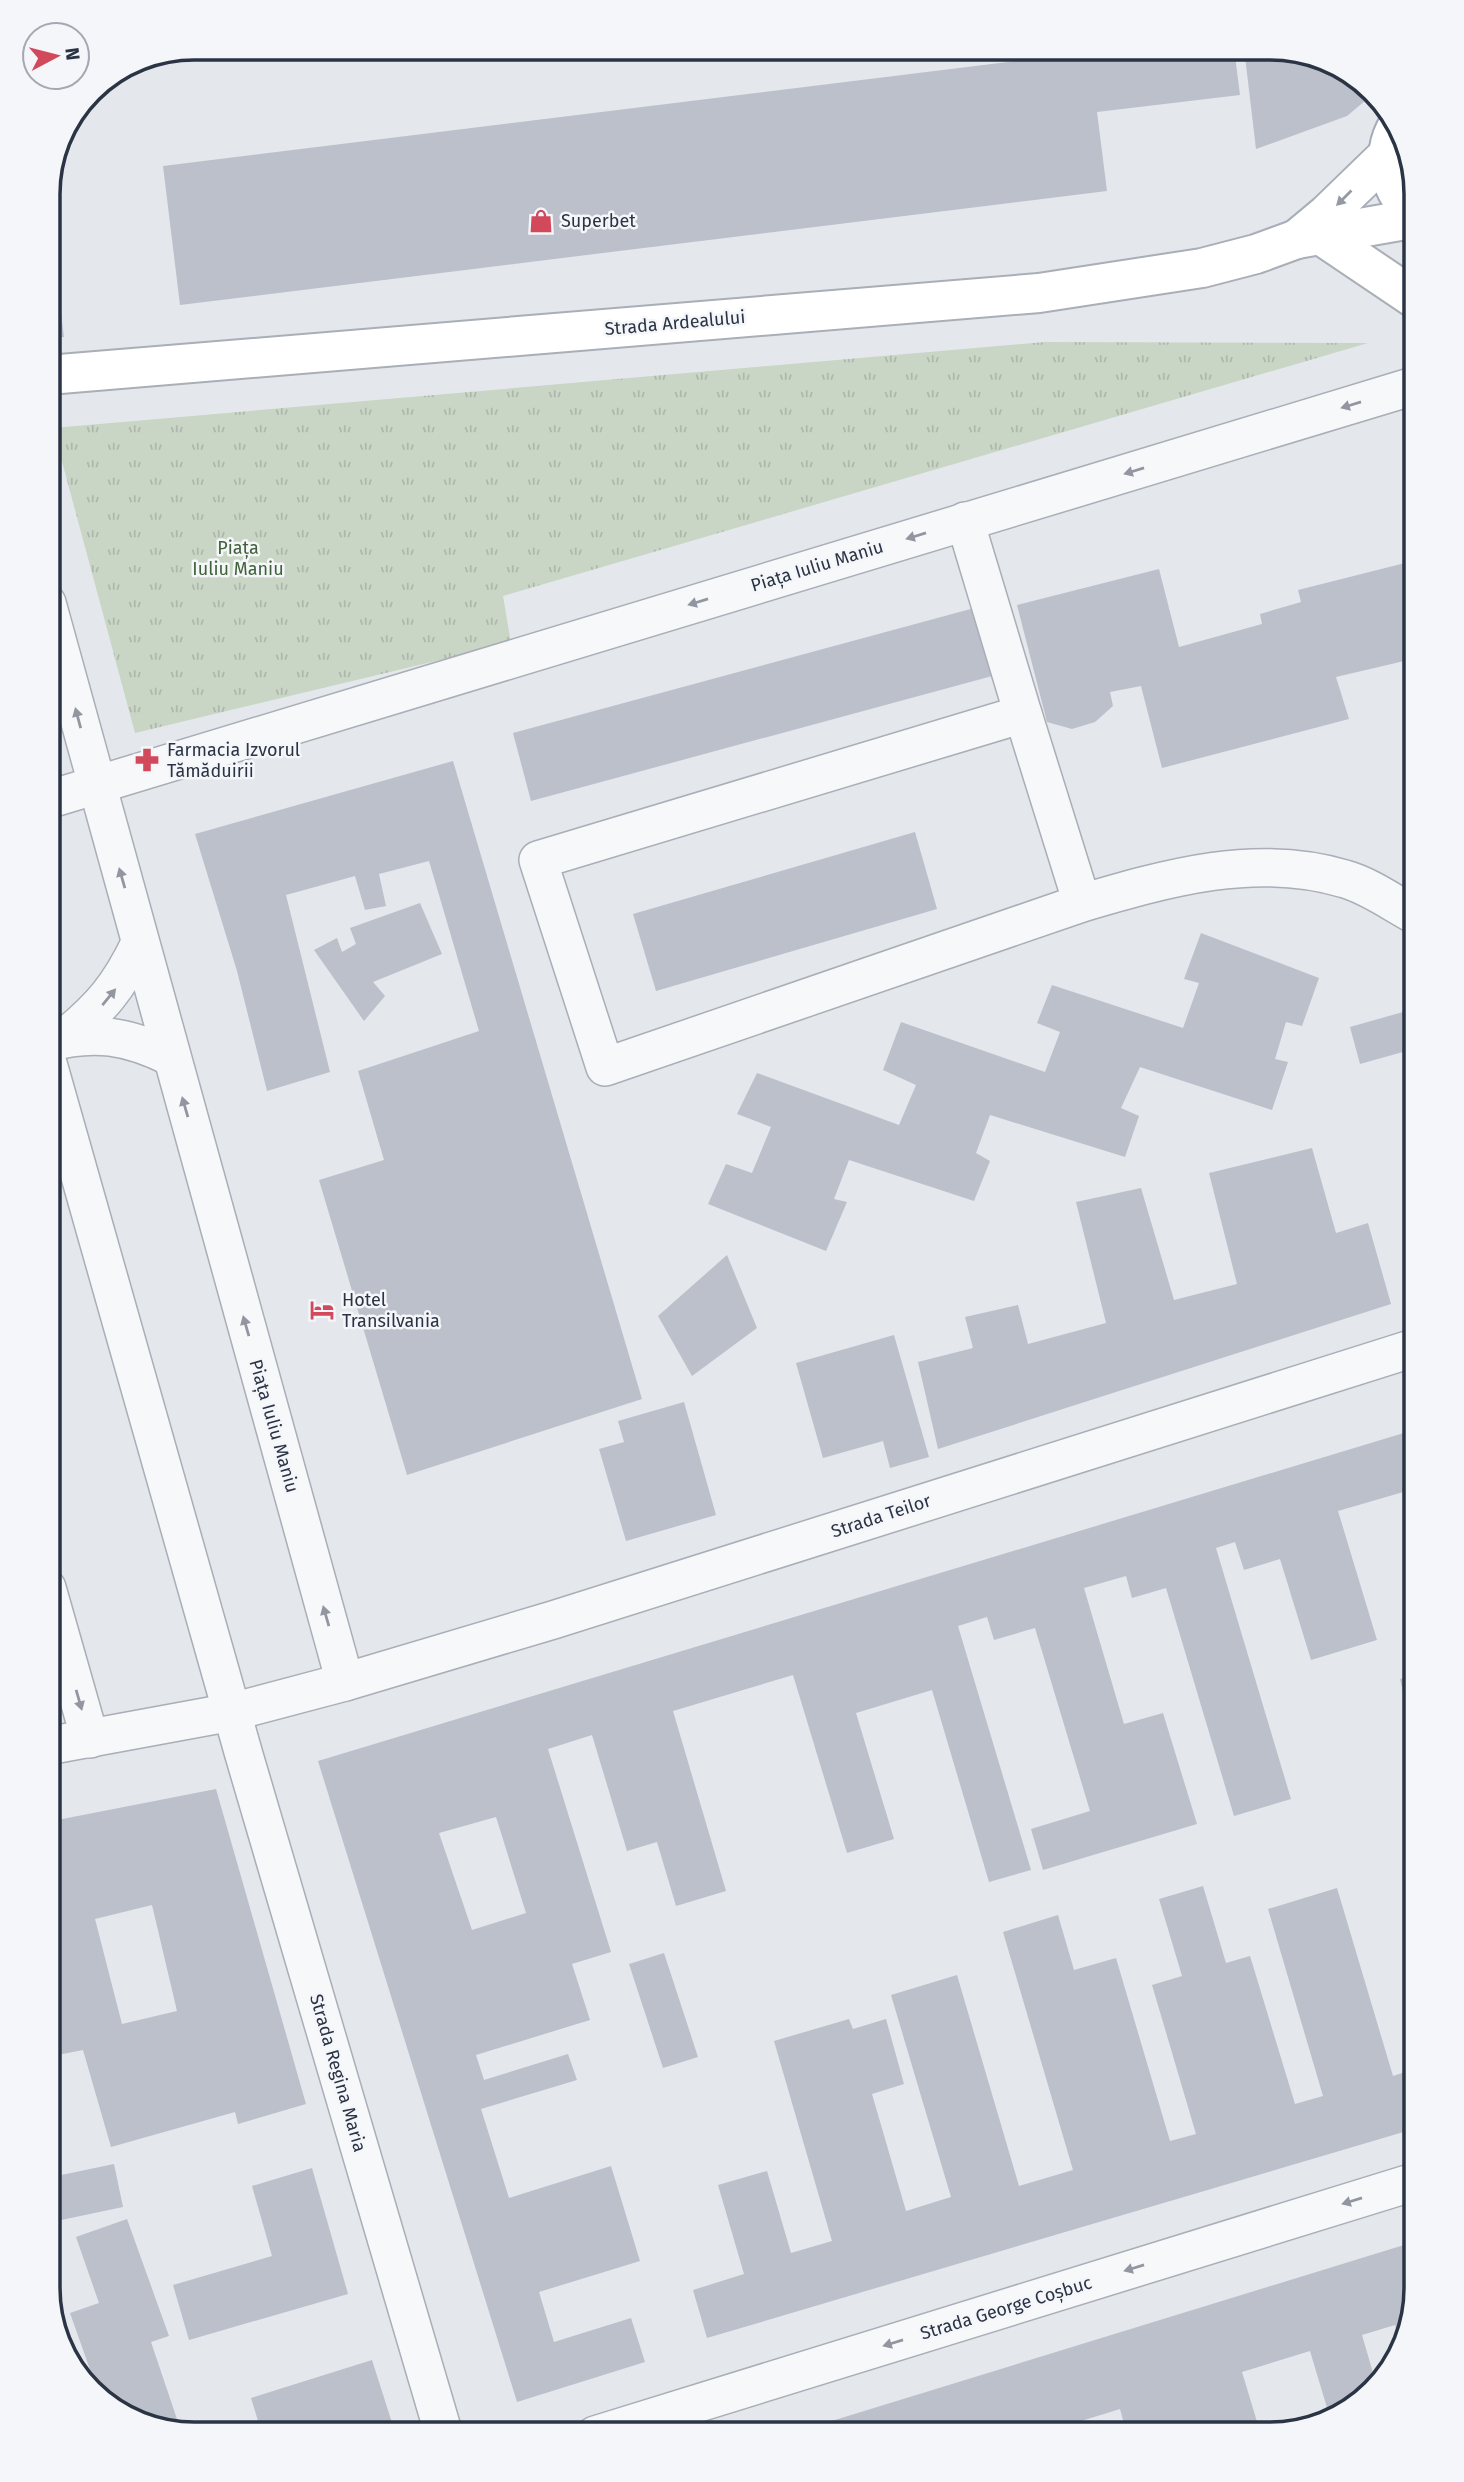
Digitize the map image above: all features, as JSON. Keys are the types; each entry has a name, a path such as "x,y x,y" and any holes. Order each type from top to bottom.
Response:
{"main road":[{"name":"Strada Ardealului","path":"1310,237 1393,139"},
{"path":"1393,140 1389,172 1395,190 1404,204"},
{"name":"Strada Ardealului","path":"60,374 1039,293 1202,268 1310,237 1404,219"},
{"path":"1310,237 1404,292"}],"street":[{"name":"Piața Iuliu Maniu","path":"60,796 1404,389"},
{"path":"965,522 1082,903"},
{"name":"Piața Iuliu Maniu","path":"60,651 345,1682"},
{"path":"1023,714 538,860 605,1067 1082,903 1158,881 1230,868 1288,868 1347,879 1404,909"},
{"path":"60,1041 106,1002 122,980 140,943"},
{"path":"60,1046 109,1035 138,1041 171,1057"},
{"path":"60,1073 232,1712"},
{"name":"Strada Teilor","path":"345,1682 553,1620 1404,1351"},
{"path":"60,1633 90,1739"},
{"path":"60,1744 232,1712 345,1682"},
{"name":"Strada Regina Maria","path":"232,1712 440,2422"},
{"name":"Strada George Coșbuc","path":"637,2422 1404,2185"}],"green space":[{"name":"Piața Iuliu Maniu","path":"1045,342 1368,343 503,596 511,643 135,733 60,454 60,427"}],"building":[{"path":"1023,60 1236,60 1240,95 1097,112 1107,191 180,305 163,166"},
{"path":"1245,60 1279,60 1313,67 1345,82 1366,100 1347,116 1256,149"},
{"path":"60,305 64,337 60,338"},
{"path":"1404,563 1404,661 1336,677 1349,719 1162,768 1141,686 1110,692 1113,706 1095,722 1072,729 1047,722 1017,605 1159,569 1179,647 1262,624 1260,614 1301,602 1298,590"},
{"path":"978,607 996,675 531,801 513,733"},
{"path":"453,761 642,1399 407,1475 319,1180 384,1160 358,1071 479,1031 429,861 379,874 386,906 365,910 355,876 286,895 330,1072 267,1091 237,971 195,834"},
{"path":"915,832 937,909 656,991 633,914"},
{"path":"420,903 442,954 373,982 385,996 364,1021 314,950 337,938 342,952 356,944 350,928"},
{"path":"1201,933 1319,978 1302,1026 1286,1022 1275,1059 1288,1062 1272,1110 1140,1067 1121,1108 1139,1116 1125,1157 990,1115 976,1153 990,1161 974,1201 849,1160 834,1199 847,1202 826,1251 708,1204 726,1164 752,1173 771,1127 737,1114 757,1073 899,1125 916,1085 883,1070 901,1022 1045,1072 1060,1032 1037,1023 1052,985 1183,1028 1199,983 1184,979"},
{"path":"1404,1012 1404,1052 1360,1064 1350,1027"},
{"path":"1312,1148 1336,1233 1368,1223 1391,1304 938,1449 918,1362 973,1348 965,1317 1018,1305 1028,1344 1106,1323 1076,1202 1141,1188 1174,1300 1237,1284 1209,1173"},
{"path":"727,1255 757,1328 692,1376 658,1316"},
{"path":"894,1335 929,1457 890,1468 883,1441 823,1458 796,1363"},
{"path":"684,1402 716,1515 626,1541 599,1449 624,1442 618,1421"},
{"path":"1404,1433 1404,1492 1338,1511 1377,1640 1311,1660 1280,1559 1244,1570 1235,1542 1216,1548 1291,1799 1234,1816 1166,1588 1132,1598 1126,1576 1084,1588 1124,1724 1163,1713 1197,1824 1043,1870 1031,1829 1090,1811 1035,1628 994,1640 987,1617 958,1626 1031,1870 989,1882 932,1690 856,1713 894,1839 847,1853 793,1675 673,1711 726,1891 676,1906 657,1842 627,1851 592,1735 548,1749 611,1952 572,1964 590,2020 476,2055 484,2080 568,2054 577,2080 481,2109 509,2198 611,2166 640,2261 539,2292 554,2342 631,2318 645,2362 517,2402 318,1761","holes":["496,1817 526,1913 472,1930 439,1833"]},
{"path":"1404,1678 1404,1696 1400,1679"},
{"path":"216,1789 306,2104 238,2124 235,2112 111,2147 83,2050 60,2054 60,1819","holes":["152,1905 177,2011 122,2024 95,1919"]},
{"path":"1203,1886 1226,1963 1250,1956 1295,2104 1323,2096 1268,1909 1337,1888 1393,2076 1404,2072 1404,2132 707,2338 693,2290 744,2274 718,2185 767,2171 791,2253 832,2241 774,2041 849,2019 853,2029 886,2019 904,2084 872,2094 906,2211 951,2197 891,1995 957,1975 1019,2186 1073,2170 1003,1932 1058,1915 1074,1970 1116,1958 1170,2141 1196,2134 1152,1985 1182,1976 1159,1899"},
{"path":"664,1953 698,2057 663,2068 629,1964"},
{"path":"114,2164 123,2207 60,2220 60,2175"},
{"path":"312,2168 348,2294 189,2340 173,2285 272,2256 252,2186"},
{"path":"127,2219 169,2336 151,2342 178,2421 135,2409 119,2400 92,2376 70,2313 99,2303 76,2237"},
{"path":"1404,2245 1403,2306 1397,2332 1395,2325 1362,2335 1373,2374 1345,2400 1328,2410 1310,2351 1242,2372 1257,2422 1124,2422 1120,2409 1078,2422 828,2422"},
{"path":"372,2360 392,2422 258,2422 251,2398"}],"place":[{"name":"Superbet","path":"541,221"},
{"name":"Farmacia Izvorul Tămăduirii","path":"147,760"},
{"name":"Hotel Transilvania","path":"322,1310"}]}
